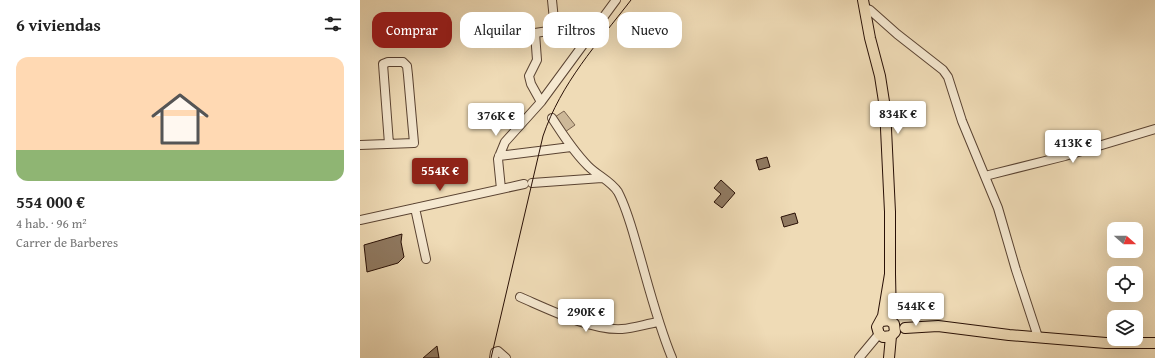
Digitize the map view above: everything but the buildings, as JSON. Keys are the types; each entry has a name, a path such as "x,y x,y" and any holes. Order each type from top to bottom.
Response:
{"main road":[{"path":"864,4 870,38 880,76 885,108 890,212 890,274 888,329 885,358"},
{"path":"888,329 938,326 1106,343 1155,343"},
{"path":"888,329 889,358"}],"street":[{"path":"552,0 553,12"},
{"path":"607,12 616,0"},
{"path":"864,4 897,34 946,74 998,208 1038,337"},
{"path":"541,102 531,84 529,76 537,60 535,33 543,32"},
{"path":"501,189 499,156 505,142 541,102 580,48"},
{"path":"360,145 389,144 414,143 407,66 403,62 388,62 383,64 389,144"},
{"path":"552,118 571,147 588,166 602,178 610,182 618,192 631,225 658,322 672,358"},
{"path":"985,176 1065,156 1155,129"},
{"path":"499,156 571,147"},
{"path":"360,220 528,184 602,178"},
{"path":"415,208 426,259"},
{"path":"520,298 581,322 610,328 621,329 658,322"},
{"path":"859,358 888,329"},
{"path":"494,358 495,352 498,351 506,358"}],"shaded area":[{"path":"564,111 575,125 565,132 555,117"}],"tram line":[{"path":"491,358 543,136 570,81 593,48 631,0"}]}
